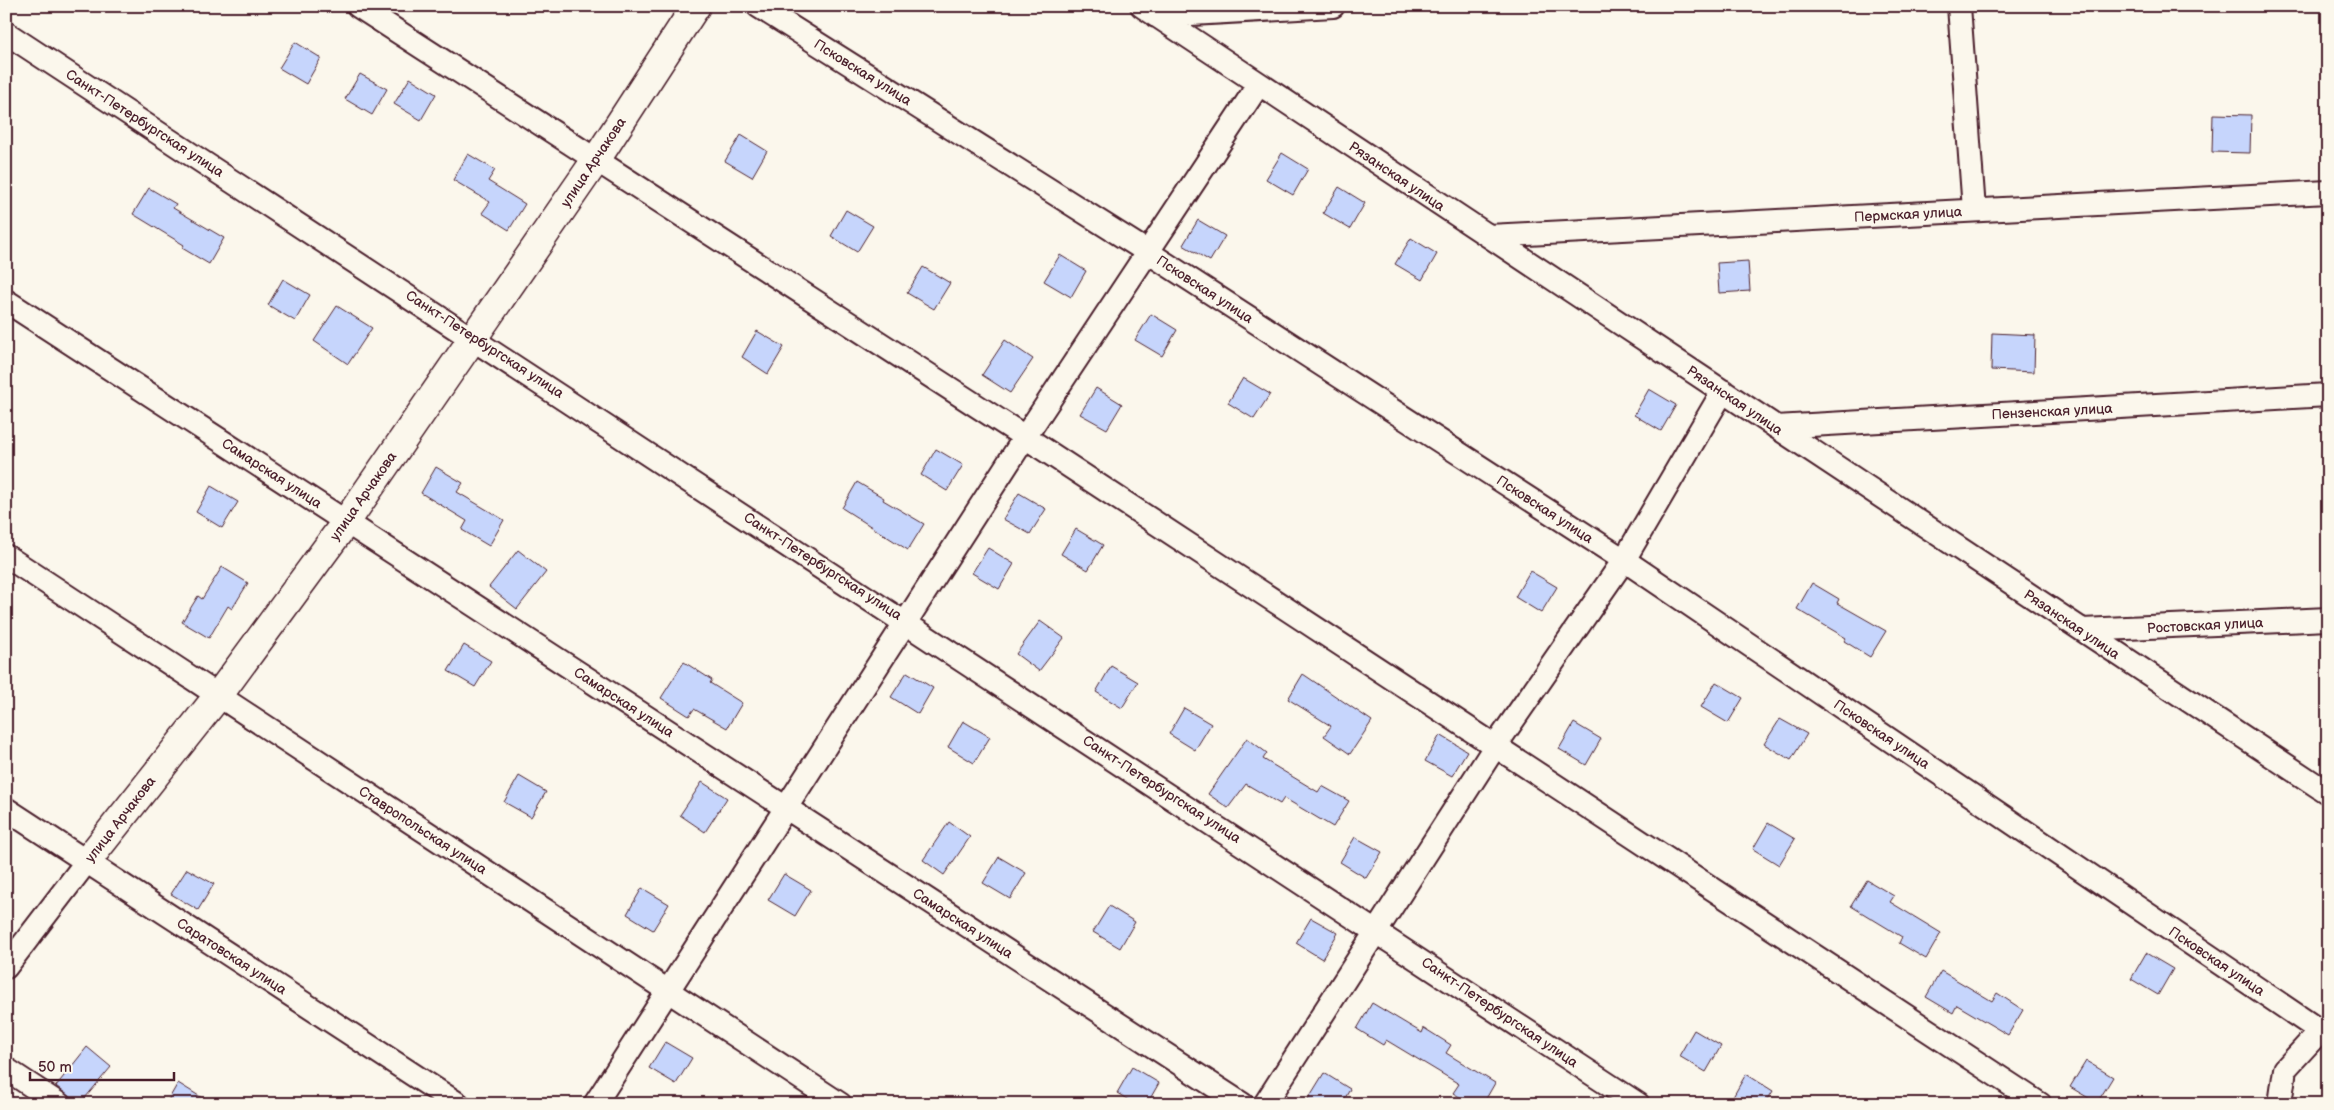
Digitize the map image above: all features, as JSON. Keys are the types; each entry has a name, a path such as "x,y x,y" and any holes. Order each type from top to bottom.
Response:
{"street":[{"path":"358,6 1496,745 2040,1104"},
{"name":"улица Арчакова","path":"6,967 87,861 218,696 346,522 596,160 696,6"},
{"name":"Псковская улица","path":"758,6 1146,251 1624,560 2324,1028"},
{"path":"1149,11 1333,6"},
{"path":"1959,6 1974,210"},
{"name":"Рязанская улица","path":"1149,11 2328,793"},
{"name":"Санкт-Петербургская улица","path":"6,33 473,336 1376,929 1638,1104"},
{"path":"596,1104 1024,437 1146,251 1259,84"},
{"name":"Пермская улица","path":"1489,236 2328,192"},
{"name":"Самарская улица","path":"6,300 1242,1104"},
{"path":"1265,1104 1496,745 1624,560 1722,391"},
{"name":"Пензенская улица","path":"1776,427 2328,395"},
{"name":"Ставропольская улица","path":"6,556 840,1104"},
{"name":"Ростовская улица","path":"2082,630 2328,619"},
{"name":"Саратовская улица","path":"6,809 458,1104"},
{"path":"2280,1104 2285,1070 2324,1028"},
{"path":"6,1069 60,1104"}],"building":[{"path":"295,42 321,58 306,84 279,68"},
{"path":"360,74 387,89 372,115 345,99"},
{"path":"410,78 436,94 421,120 394,104"},
{"path":"2213,114 2251,115 2250,153 2212,152"},
{"path":"741,135 767,151 752,177 725,161"},
{"path":"1282,153 1308,169 1293,195 1266,179"},
{"path":"468,154 495,170 488,181 525,204 509,230 482,213 490,202 453,180"},
{"path":"1339,187 1365,203 1350,229 1323,213"},
{"path":"149,188 176,204 173,208 224,238 209,264 182,248 184,245 133,214"},
{"path":"846,210 873,226 857,252 831,236"},
{"path":"1198,220 1225,236 1210,261 1183,245"},
{"path":"1411,238 1437,254 1422,280 1395,264"},
{"path":"1060,255 1086,271 1071,297 1044,281"},
{"path":"1748,261 1750,291 1719,293 1717,263"},
{"path":"923,267 950,283 934,309 907,293"},
{"path":"283,279 310,295 295,321 268,305"},
{"path":"337,306 372,328 348,364 314,341"},
{"path":"1151,314 1177,330 1162,356 1135,340"},
{"path":"757,331 784,347 768,374 742,357"},
{"path":"1992,333 2035,335 2034,372 1991,370"},
{"path":"1005,340 1033,359 1010,393 982,375"},
{"path":"1243,378 1270,394 1254,419 1228,403"},
{"path":"1096,388 1122,404 1107,429 1080,414"},
{"path":"1649,389 1676,405 1661,431 1634,415"},
{"path":"936,449 963,465 947,491 921,475"},
{"path":"436,467 463,483 457,492 504,520 489,546 462,530 467,521 421,493"},
{"path":"857,482 924,524 908,550 842,508"},
{"path":"211,486 238,502 222,528 196,512"},
{"path":"1019,493 1046,509 1030,534 1003,519"},
{"path":"1076,529 1103,545 1088,570 1061,554"},
{"path":"988,548 1014,564 999,589 972,573"},
{"path":"518,550 546,572 517,609 489,587"},
{"path":"222,567 248,583 232,609 228,606 209,638 182,622 198,596 202,599"},
{"path":"1530,571 1557,587 1541,613 1515,597"},
{"path":"1812,583 1839,599 1837,603 1886,631 1870,657 1844,641 1846,638 1797,609"},
{"path":"1040,621 1064,638 1039,671 1016,654"},
{"path":"464,645 491,661 475,687 448,671"},
{"path":"684,662 712,680 710,683 742,703 727,728 694,709 689,716 661,698"},
{"path":"1111,666 1138,682 1122,708 1096,692"},
{"path":"907,672 933,688 918,714 891,697"},
{"path":"1303,674 1372,721 1350,754 1324,736 1331,726 1288,699"},
{"path":"1716,682 1743,698 1728,723 1701,707"},
{"path":"1184,708 1211,724 1195,750 1169,734"},
{"path":"1780,719 1807,734 1791,760 1764,744"},
{"path":"963,721 990,737 974,763 948,747"},
{"path":"1574,723 1601,739 1586,765 1559,749"},
{"path":"1440,735 1467,751 1452,776 1425,761"},
{"path":"1247,738 1267,753 1263,759 1318,792 1322,786 1349,801 1333,827 1284,798 1280,804 1246,784 1228,808 1208,794"},
{"path":"519,776 546,792 531,817 504,802"},
{"path":"702,782 727,798 705,832 680,815"},
{"path":"949,822 970,837 944,875 923,860"},
{"path":"1768,823 1795,839 1779,865 1753,849"},
{"path":"1355,837 1382,852 1366,878 1340,862"},
{"path":"999,857 1026,873 1010,899 983,883"},
{"path":"187,869 214,884 198,910 171,894"},
{"path":"784,874 811,890 795,916 768,900"},
{"path":"1867,880 1894,896 1890,902 1941,933 1926,959 1899,943 1902,937 1851,906"},
{"path":"642,888 669,904 653,930 627,914"},
{"path":"1109,906 1135,922 1120,948 1093,932"},
{"path":"1311,918 1338,933 1322,959 1296,943"},
{"path":"2146,953 2173,969 2158,995 2131,979"},
{"path":"1941,971 1992,1001 1997,993 2023,1010 2008,1035 1957,1005 1953,1013 1926,997"},
{"path":"1372,1003 1422,1033 1424,1028 1451,1045 1446,1053 1495,1083 1483,1104 1471,1104 1453,1093 1459,1084 1386,1040 1383,1045 1357,1029"},
{"path":"1694,1030 1721,1046 1706,1072 1679,1056"},
{"path":"665,1042 692,1058 676,1084 649,1068"},
{"path":"87,1047 111,1067 78,1104 56,1086"},
{"path":"2086,1061 2113,1077 2097,1103 2070,1087"},
{"path":"1132,1067 1159,1083 1147,1104 1135,1104 1117,1093"},
{"path":"1324,1073 1350,1089 1342,1104 1316,1104 1308,1099"},
{"path":"1746,1074 1773,1091 1765,1104 1729,1104"},
{"path":"178,1083 212,1104 166,1104"}]}
